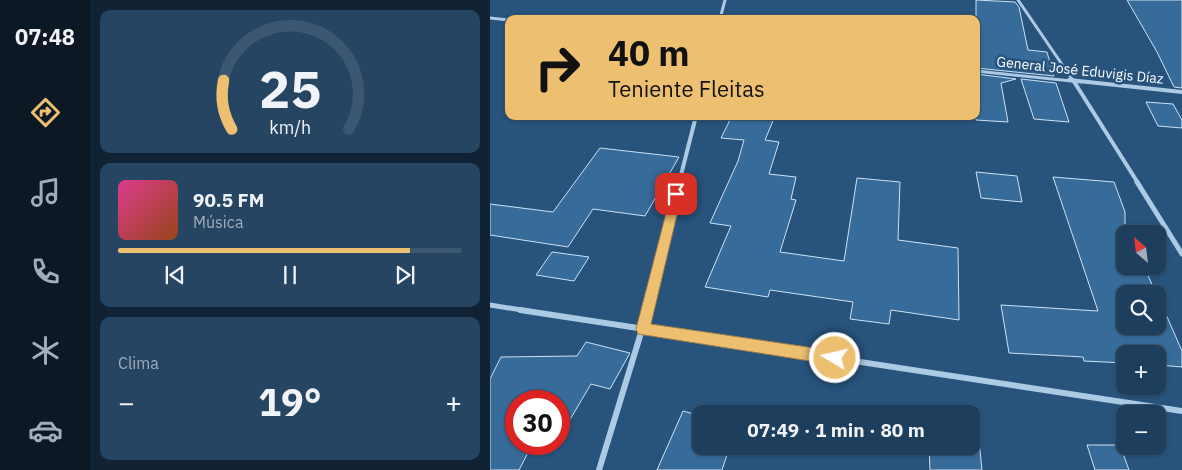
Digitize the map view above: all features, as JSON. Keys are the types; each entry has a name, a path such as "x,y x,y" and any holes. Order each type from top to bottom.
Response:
{"street":[{"path":"721,15 725,0"},
{"path":"1018,0 1074,82 1182,254"},
{"path":"490,18 505,20"},
{"name":"General José Eduvigis Díaz","path":"980,71 1182,92"},
{"path":"599,470 643,329 695,120"},
{"path":"490,304 1182,411"}],"building":[{"path":"976,0 1015,2 1019,7 1028,50 1047,52 1054,76 980,68 980,15 976,15"},
{"path":"1127,0 1182,0 1182,88 1174,87 1157,52"},
{"path":"980,74 1016,79 1001,83 1008,122 976,120 980,120"},
{"path":"1021,79 1056,83 1069,122 1034,119"},
{"path":"1146,102 1173,104 1182,120 1182,128 1158,126"},
{"path":"730,120 773,120 765,140 779,142 769,174 796,177 791,199 796,200 780,252 844,261 857,178 900,182 898,240 958,248 959,320 891,310 889,324 850,319 853,302 770,290 768,297 705,287 731,226 710,223 738,161 744,140 721,138"},
{"path":"600,148 679,157 645,216 593,209 568,247 490,235 490,204 553,212"},
{"path":"976,172 1017,176 1022,202 981,198"},
{"path":"1053,177 1114,182 1125,212 1125,225 1116,225 1116,275 1148,275 1152,285 1116,285 1116,335 1166,335 1166,314 1182,351 1182,367 1166,366 1166,345 1116,345 1116,363 1084,361 1083,357 1009,353 1001,305 1098,311"},
{"path":"552,252 589,257 574,281 536,275"},
{"path":"586,342 630,353 610,389 591,384 570,419 570,390 505,390 505,455 527,455 519,470 490,470 490,379 501,357 577,356"},
{"path":"683,411 692,414 692,455 727,455 722,470 657,470"},
{"path":"1087,445 1116,445 1116,455 1124,455 1129,470 1095,470"},
{"path":"980,450 982,470 930,470 929,455 980,455"}],"route":[{"path":"676,194 643,329 835,358"}]}
